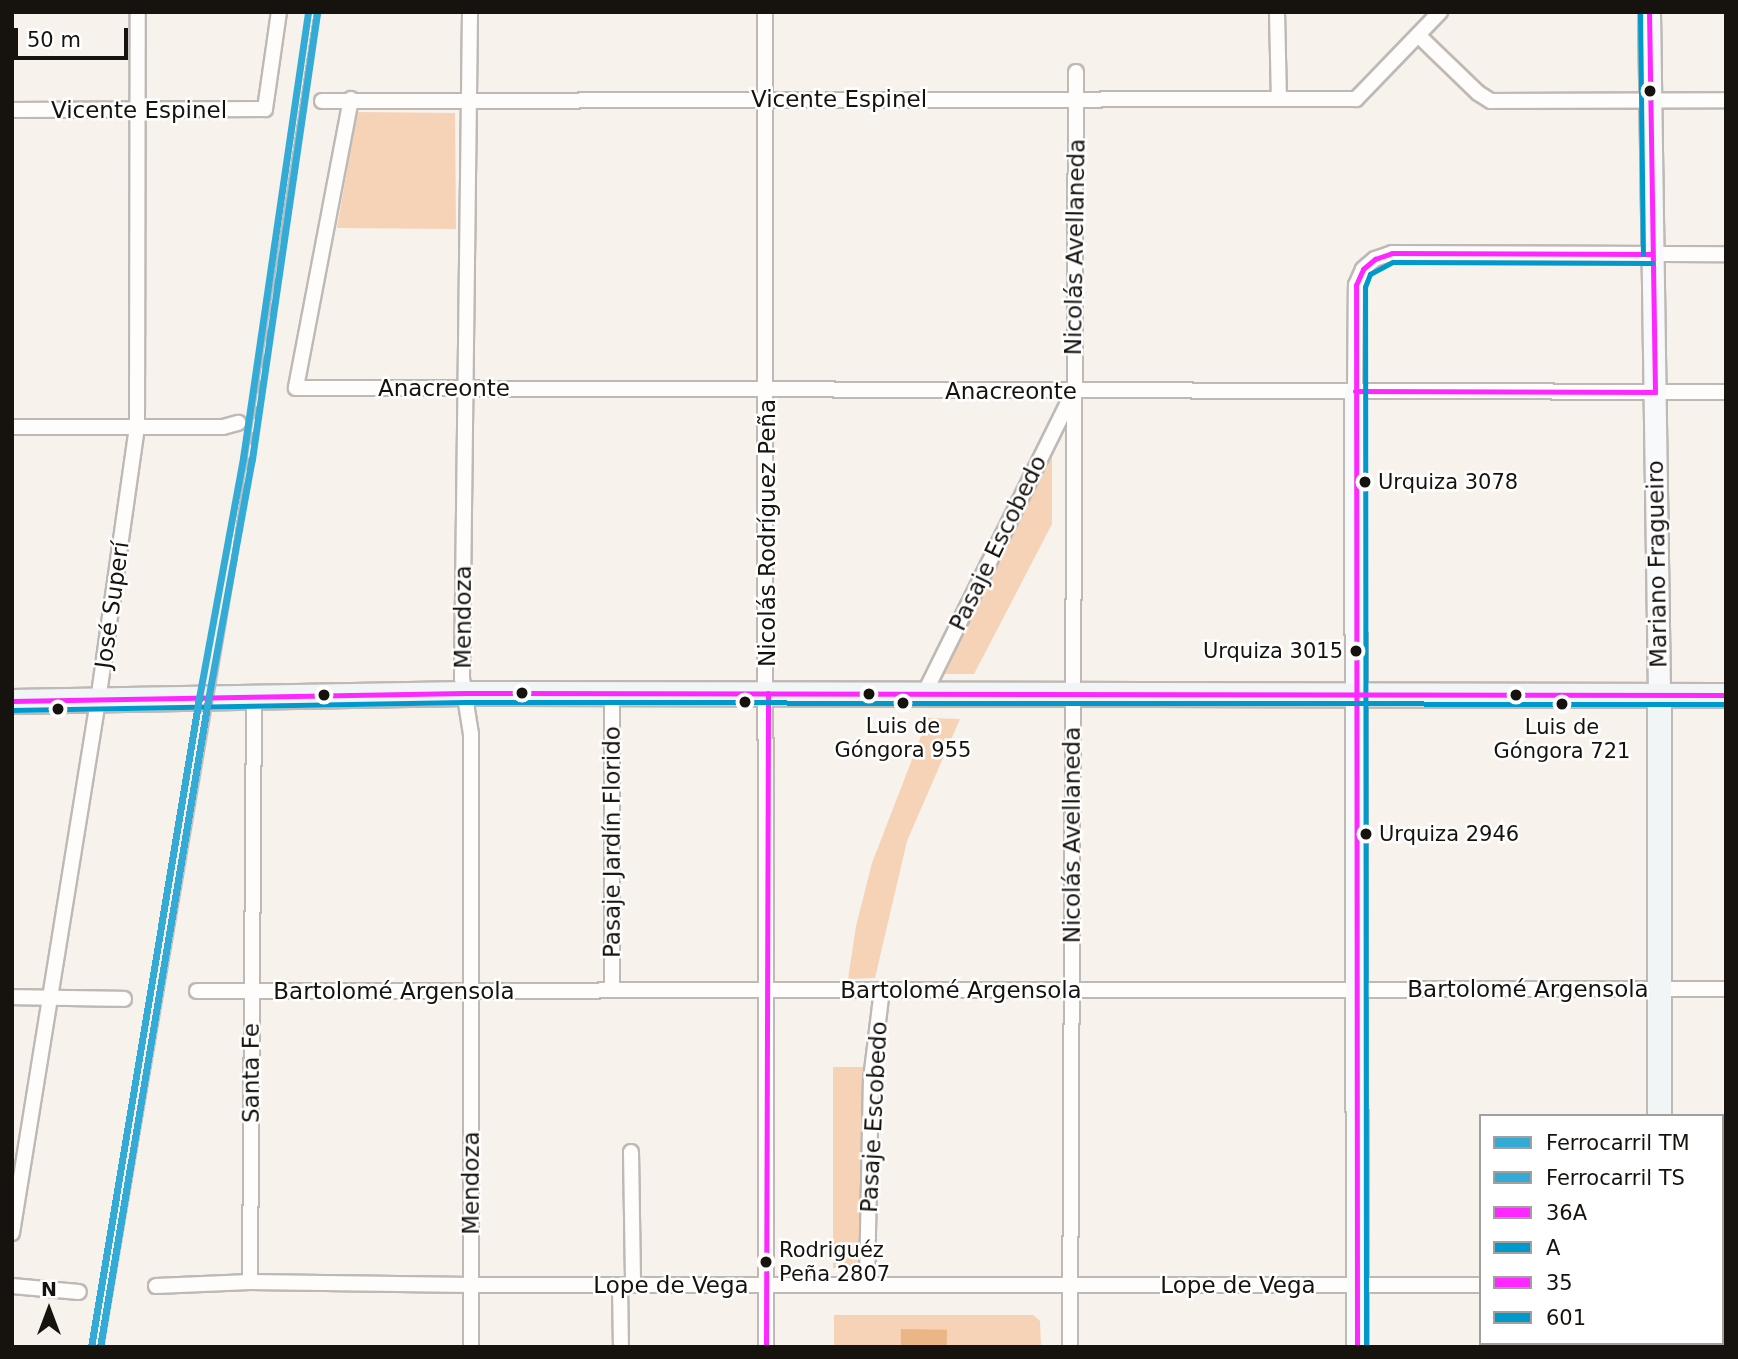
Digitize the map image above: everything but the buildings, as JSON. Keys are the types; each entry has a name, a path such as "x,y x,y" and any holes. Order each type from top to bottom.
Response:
{"main road":[{"path":"12,701 465,693 1726,695"},
{"name":"Mariano Fragueiro","path":"1659,695 1660,1114"}],"street":[{"name":"José Superí","path":"12,1233 98,701 137,427 138,12"},
{"name":"Vicente Espinel","path":"12,110 265,108 279,12"},
{"name":"Mendoza","path":"470,12 462,678 471,734 471,1347"},
{"name":"Nicolás Rodríguez Peña","path":"765,12 768,693 765,1347"},
{"path":"1277,12 1279,99"},
{"path":"1440,12 1418,35 1478,93 1491,101 1726,100"},
{"name":"Mariano Fragueiro","path":"1650,12 1651,254 1659,695"},
{"name":"Vicente Espinel","path":"322,101 1356,99 1418,35"},
{"name":"Nicolás Avellaneda","path":"1070,1347 1076,72"},
{"name":"Anacreonte","path":"351,99 296,388 1726,392"},
{"path":"1357,1347 1356,285 1369,264 1392,253 1726,254"},
{"name":"Pasaje Escobedo","path":"923,694 1073,391"},
{"path":"12,427 223,427 238,423"},
{"name":"Pasaje Jardín Florido","path":"612,693 612,990"},
{"name":"Santa Fe","path":"250,1282 254,695"},
{"name":"Bartolomé Argensola","path":"197,991 1726,989"},
{"name":"Pasaje Escobedo","path":"867,1285 872,1079 882,990"},
{"path":"12,997 124,999"},
{"path":"621,1347 631,1152"},
{"name":"Lope de Vega","path":"156,1286 250,1282 471,1285 1479,1285"},
{"path":"12,1286 79,1292"}],"shaded area":[{"path":"357,112 455,113 456,229 337,228"},
{"path":"1052,456 1052,524 974,674 942,674"},
{"path":"928,718 960,719 907,841 875,978 848,979 856,926 872,863"},
{"path":"833,1067 863,1067 863,1268 833,1268"},
{"path":"834,1315 1033,1315 1040,1321 1041,1347 834,1347"},
{"path":"901,1329 947,1330 947,1347 901,1347"}],"railway":[{"path":"101,1347 234,560 317,12"}],"rail line":[{"name":"TM","path":"91,1347 199,698 243,458 308,12"},
{"name":"TS","path":"100,1347 208,700 252,459 317,13"}],"transit line":[{"name":"A","path":"1640,12 1643,254"},
{"name":"36A","path":"1355,391 1655,392 1649,12"},
{"name":"36A","path":"1357,1347 1356,285 1363,269 1375,259 1392,253 1652,254"},
{"name":"A","path":"1366,1347 1365,287 1370,274 1393,262 1652,263"},
{"name":"35","path":"12,701 465,693 1726,695"},
{"name":"35","path":"766,1347 768,693"},
{"name":"601","path":"12,710 465,702 1726,704"}],"place":[{"name":"Urquiza 3078","path":"1365,482"},
{"name":"Urquiza 3015","path":"1356,651"},
{"name":"Luis de Góngora 955","path":"903,703"},
{"name":"Luis de Góngora 721","path":"1562,704"},
{"name":"Urquiza 2946","path":"1366,834"},
{"name":"Rodriguéz Peña 2807","path":"766,1262"}]}
